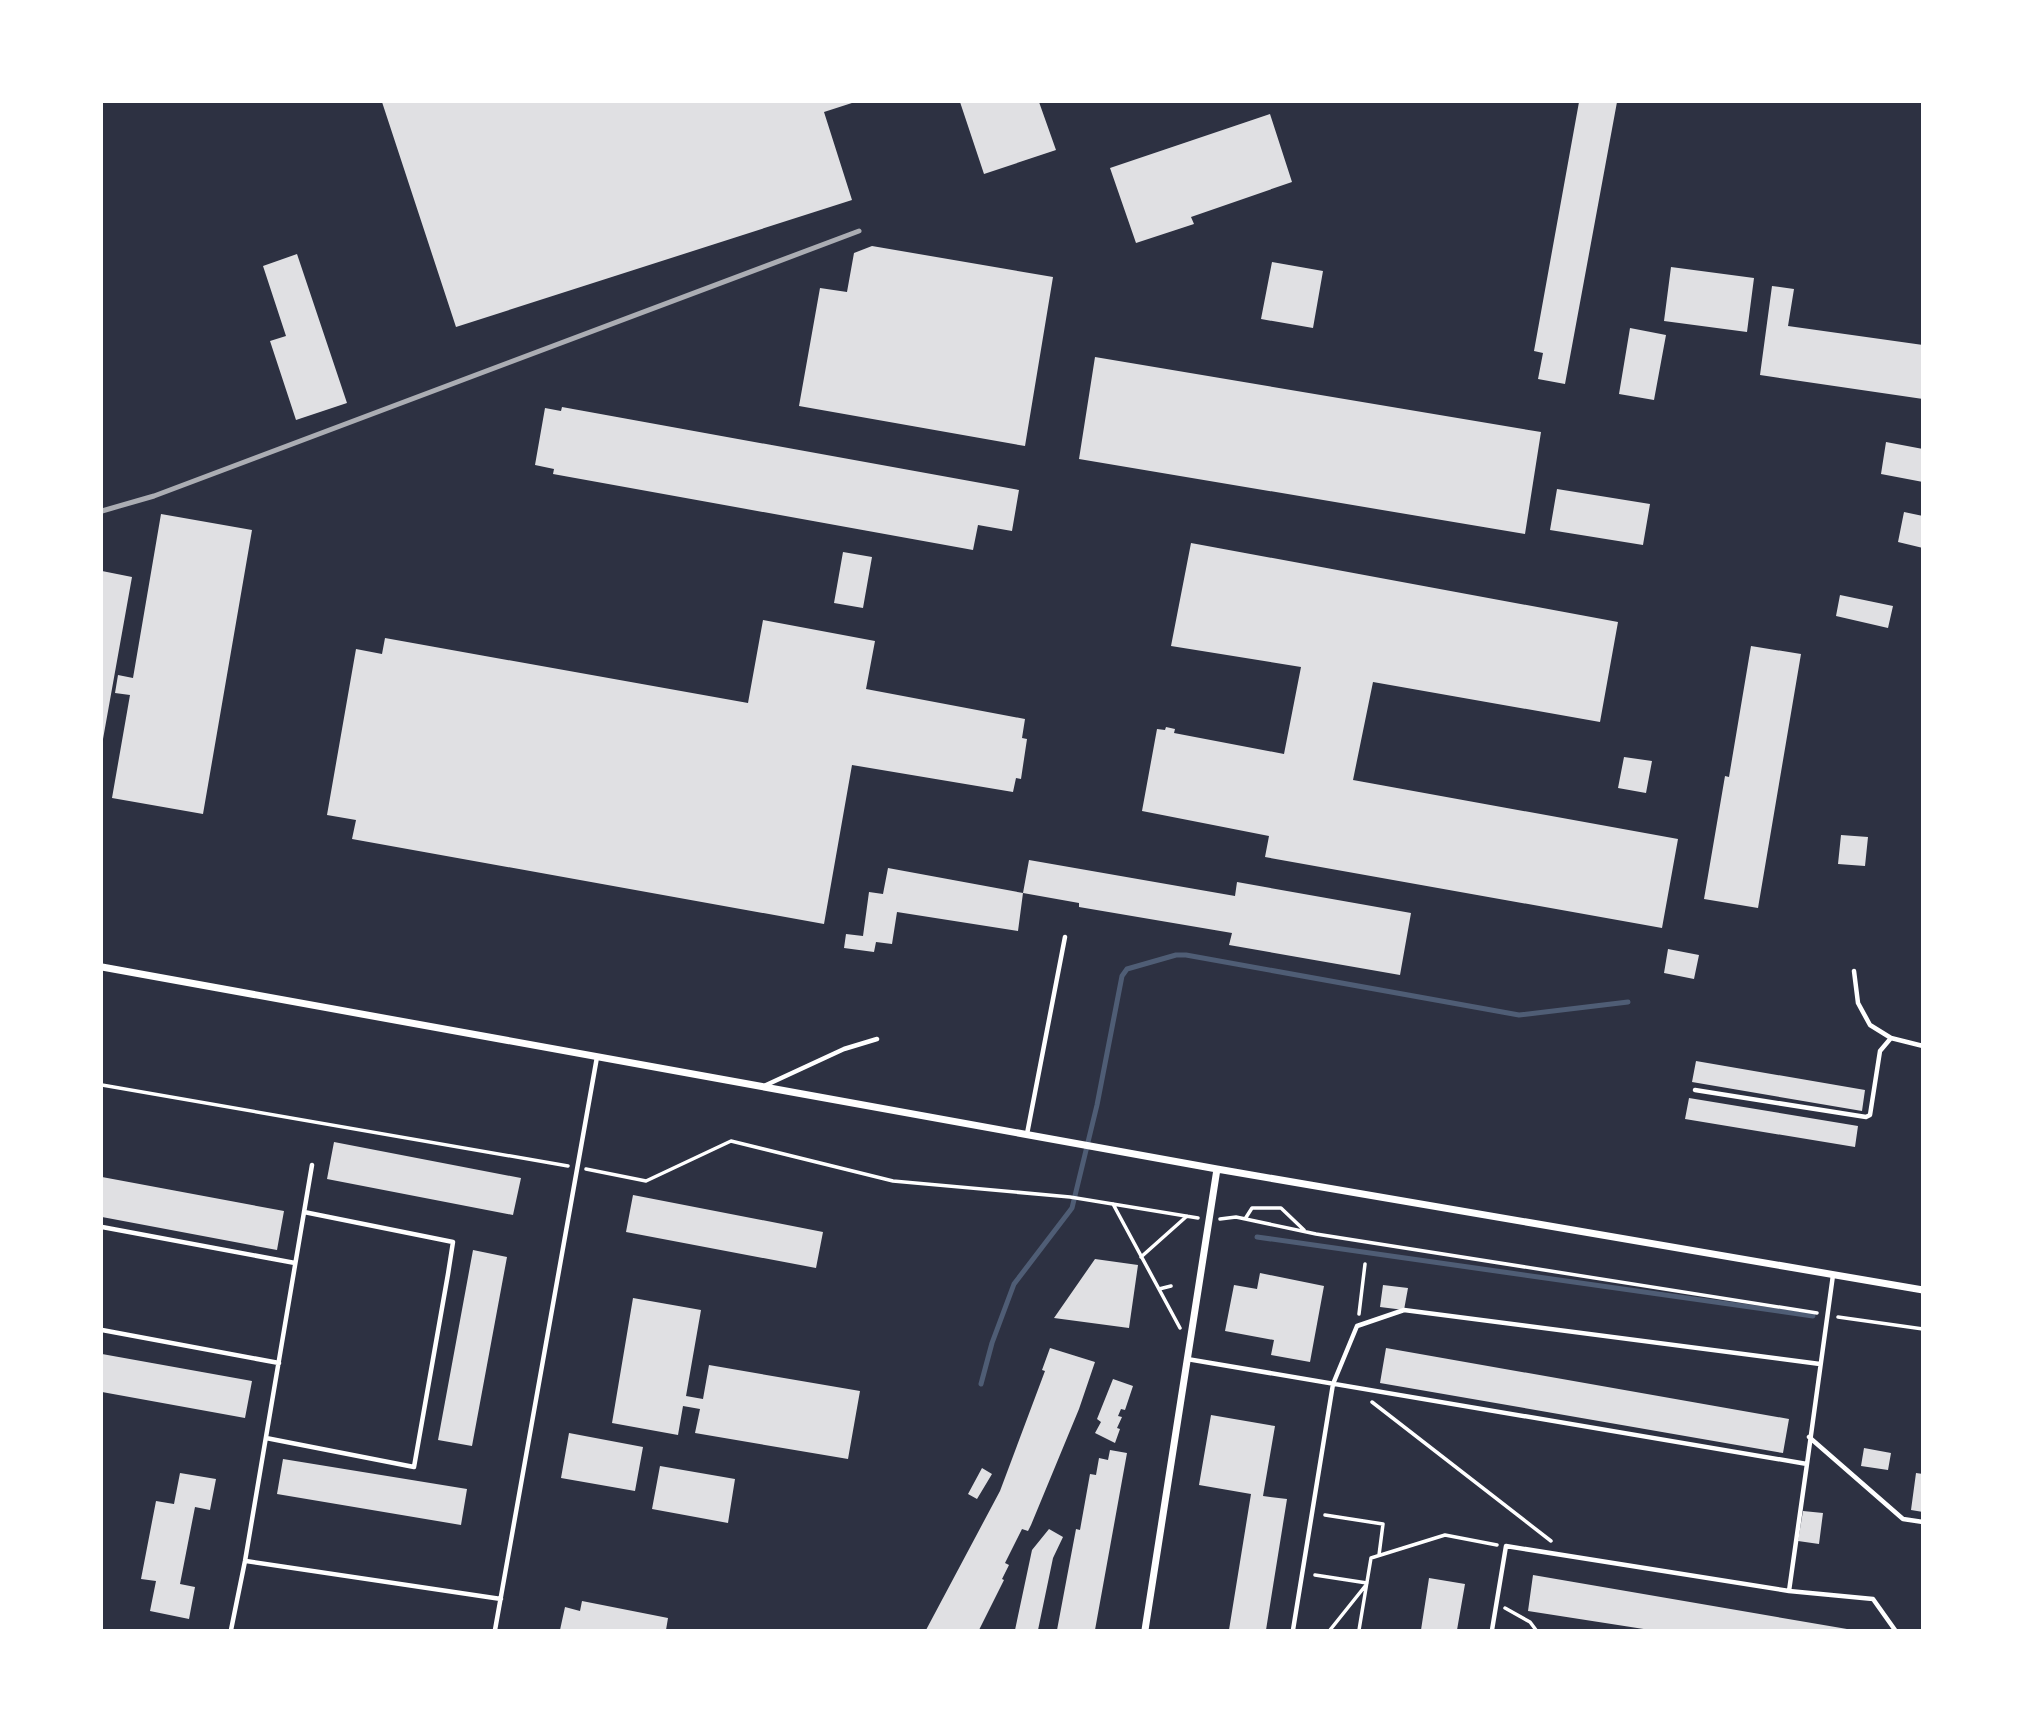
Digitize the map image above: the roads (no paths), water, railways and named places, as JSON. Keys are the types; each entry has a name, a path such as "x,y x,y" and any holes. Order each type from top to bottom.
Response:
{"street":[{"path":"102,967 1217,1169 1923,1290"},
{"path":"1145,1630 1217,1169"}],"lane":[{"path":"1027,1134 1065,937"},
{"path":"1854,971 1858,1003 1870,1025 1891,1038 1923,1046"},
{"path":"1695,1090 1866,1117 1870,1115 1880,1051 1891,1038"},
{"path":"763,1087 844,1049 877,1039"},
{"path":"495,1630 597,1057"},
{"path":"231,1630 312,1165"},
{"path":"266,1438 414,1467 453,1242 304,1212"},
{"path":"102,1227 295,1263"},
{"path":"1789,1591 1833,1275"},
{"path":"1293,1630 1333,1384 1357,1326 1404,1310 1820,1364"},
{"path":"102,1330 279,1363"},
{"path":"1186,1359 1807,1464"},
{"path":"1809,1437 1903,1519 1923,1522"},
{"path":"1492,1630 1506,1546 1789,1591 1873,1599 1895,1630"},
{"path":"245,1561 501,1600"}],"waterway":[{"path":"981,1384 992,1343 1014,1284 1072,1208 1097,1105 1122,976 1127,969 1176,955 1186,955 1519,1015 1628,1002"},
{"path":"1257,1237 1813,1316"}],"railway":[{"path":"102,511 154,496 859,231"}]}
